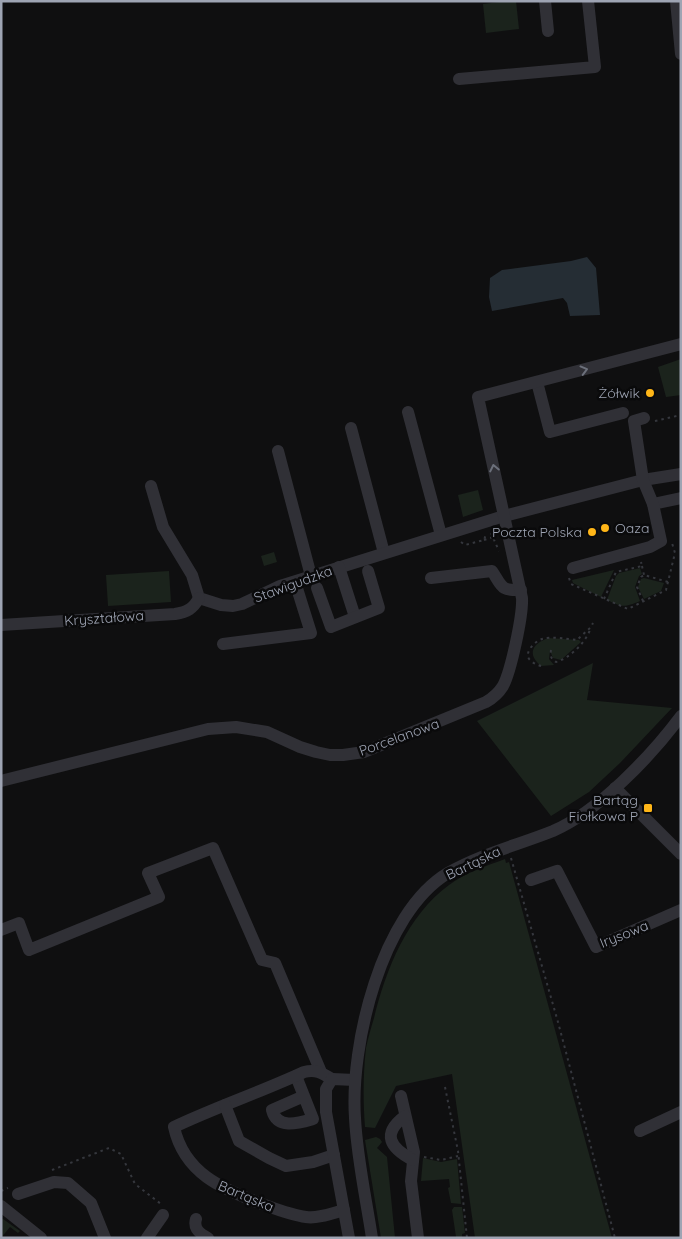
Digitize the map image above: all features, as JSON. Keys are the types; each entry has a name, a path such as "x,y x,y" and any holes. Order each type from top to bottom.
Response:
{"street":[{"path":"545,1 548,31"},
{"path":"459,79 595,67 588,1"},
{"path":"676,1 681,54"},
{"path":"504,516 478,397 681,344"},
{"path":"537,382 550,432 623,413"},
{"path":"408,412 440,536"},
{"path":"573,568 661,544 653,504 643,480 634,421 644,418"},
{"path":"351,428 384,553"},
{"path":"278,451 311,576"},
{"name":"Stawigudzka","path":"199,598 221,605 232,606 242,604 262,593 311,576 504,516 643,480 681,474"},
{"path":"150,486 163,527 192,575 199,598"},
{"path":"653,504 681,498"},
{"name":"Porcelanowa","path":"1,780 226,727 267,732 316,752 343,755 364,752 471,709 496,696 506,679 522,614 521,590 504,516"},
{"path":"339,567 355,618"},
{"path":"317,588 331,628 379,608 368,571"},
{"path":"431,578 492,571 500,585 505,589 521,590"},
{"path":"223,644 311,633 295,582"},
{"name":"Kryształowa","path":"1,625 175,614 190,610 199,598"},
{"name":"Bartąska","path":"372,1238 356,1133 355,1080 362,1031 375,982 389,946 402,922 426,892 446,874 508,846 553,831 572,821 615,788 681,716"},
{"path":"615,788 681,854"},
{"path":"1,930 19,923 29,950 159,897 148,872 213,848 262,960 275,963 326,1076 326,1112 349,1238"},
{"name":"Irysowa","path":"531,880 557,871 596,947 681,910"},
{"name":"Bartąska","path":"344,1210 308,1218 281,1211 231,1193 199,1172 184,1155 177,1141 174,1127 207,1111 311,1071 326,1076 355,1080"},
{"path":"296,1076 304,1096"},
{"path":"401,1096 416,1158 412,1188 418,1238"},
{"path":"225,1105 239,1141 286,1166 313,1162 334,1155"},
{"path":"640,1130 681,1112"},
{"path":"406,1116 392,1130 390,1139 392,1145 404,1156 416,1158"},
{"path":"15,1190 54,1182 68,1183 92,1203 105,1238"},
{"path":"1,1206 41,1238"},
{"path":"147,1238 163,1210"},
{"path":"196,1219 196,1230 208,1238"}],"path":[{"path":"484,540 489,529 500,552"},
{"path":"460,541 465,545 493,538"},
{"path":"638,550 644,575"},
{"path":"604,599 616,572 642,566"},
{"path":"643,602 637,587 639,578 644,575 668,582"},
{"path":"541,666 528,657 529,651 534,644 541,639 548,638 577,640 593,623"},
{"path":"550,650 552,660 556,662 562,660 584,640 590,627"},
{"path":"508,846 558,1022 615,1238"},
{"path":"445,1087 458,1156 467,1238"},
{"path":"53,1170 109,1148 121,1154 135,1184 163,1210"},
{"path":"416,1158 441,1160 458,1156"},
{"path":"1,1191 15,1190"}],"shaded area":[{"path":"516,1 519,29 486,33 483,4"},
{"path":"587,257 596,268 600,315 570,316 567,303 563,298 492,311 489,297 490,278 502,270 571,261"},
{"path":"681,359 681,395 666,397 658,367"},
{"path":"478,490 483,510 463,517 458,495"},
{"path":"274,552 277,562 264,566 261,556"},
{"path":"640,568 642,574 639,576 635,587 640,601 623,606 607,600 616,576 619,573"},
{"path":"614,570 601,597 573,583 572,580"},
{"path":"169,571 171,602 108,606 106,575"},
{"path":"641,579 664,583 661,591 644,599 638,587"},
{"path":"548,638 579,640 581,642 561,660 553,658 550,651 549,659 554,665 541,666 534,657 533,650 538,643"},
{"path":"593,663 587,700 672,708 620,763 589,792 551,816 477,721"},
{"path":"505,859 506,863 509,862 612,1238 475,1238 452,1074 396,1086 375,1128 365,1127 364,1068 366,1048 379,999 400,945 421,912 449,885 469,873"},
{"path":"376,1137 382,1142 377,1148 387,1157 395,1238 381,1238 365,1140"},
{"path":"423,1158 441,1162 457,1159 461,1204 451,1203 448,1188 450,1187 449,1179 421,1181"},
{"path":"454,1207 462,1207 465,1233 462,1234 462,1237 456,1237 452,1210"},
{"path":"3,1219 20,1231 18,1233 10,1227 1,1238 1,1220"}],"place":[{"name":"Żółwik","path":"650,393"},
{"name":"Oaza","path":"605,528"},
{"name":"Poczta Polska","path":"592,532"},
{"name":"Bartąg Fiołkowa P","path":"648,808"}]}
